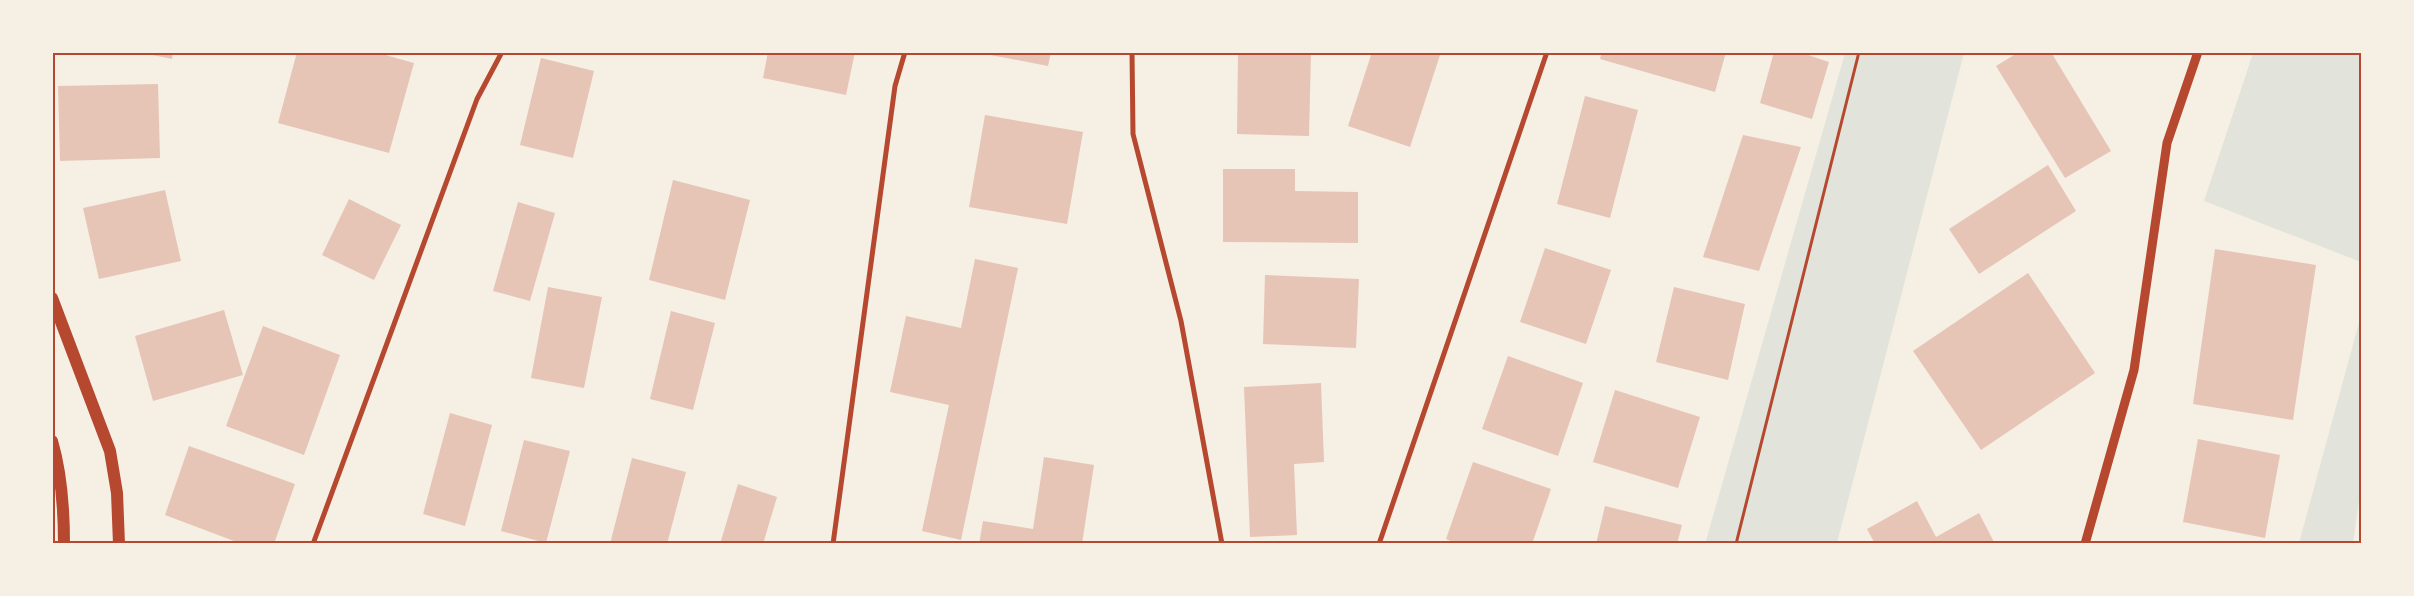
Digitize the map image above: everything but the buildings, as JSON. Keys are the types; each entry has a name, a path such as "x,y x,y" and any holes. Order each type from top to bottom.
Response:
{"main road":[{"path":"52,298 110,451 117,493 119,544"},
{"path":"52,441 59,464 64,516 64,544"}],"street":[{"path":"313,544 477,100 502,52"},
{"path":"833,544 895,86 905,52"},
{"path":"1132,52 1133,134 1181,321 1222,544"},
{"path":"1379,544 1547,52"},
{"path":"2084,544 2134,370 2167,143 2198,52"}],"path":[{"path":"1736,544 1859,52"}],"shaded area":[{"path":"1845,53 1964,53 1837,543 1705,544"},
{"path":"2253,53 2361,53 2361,262 2204,201"},
{"path":"2361,315 2362,479 2353,543 2299,543"}]}
